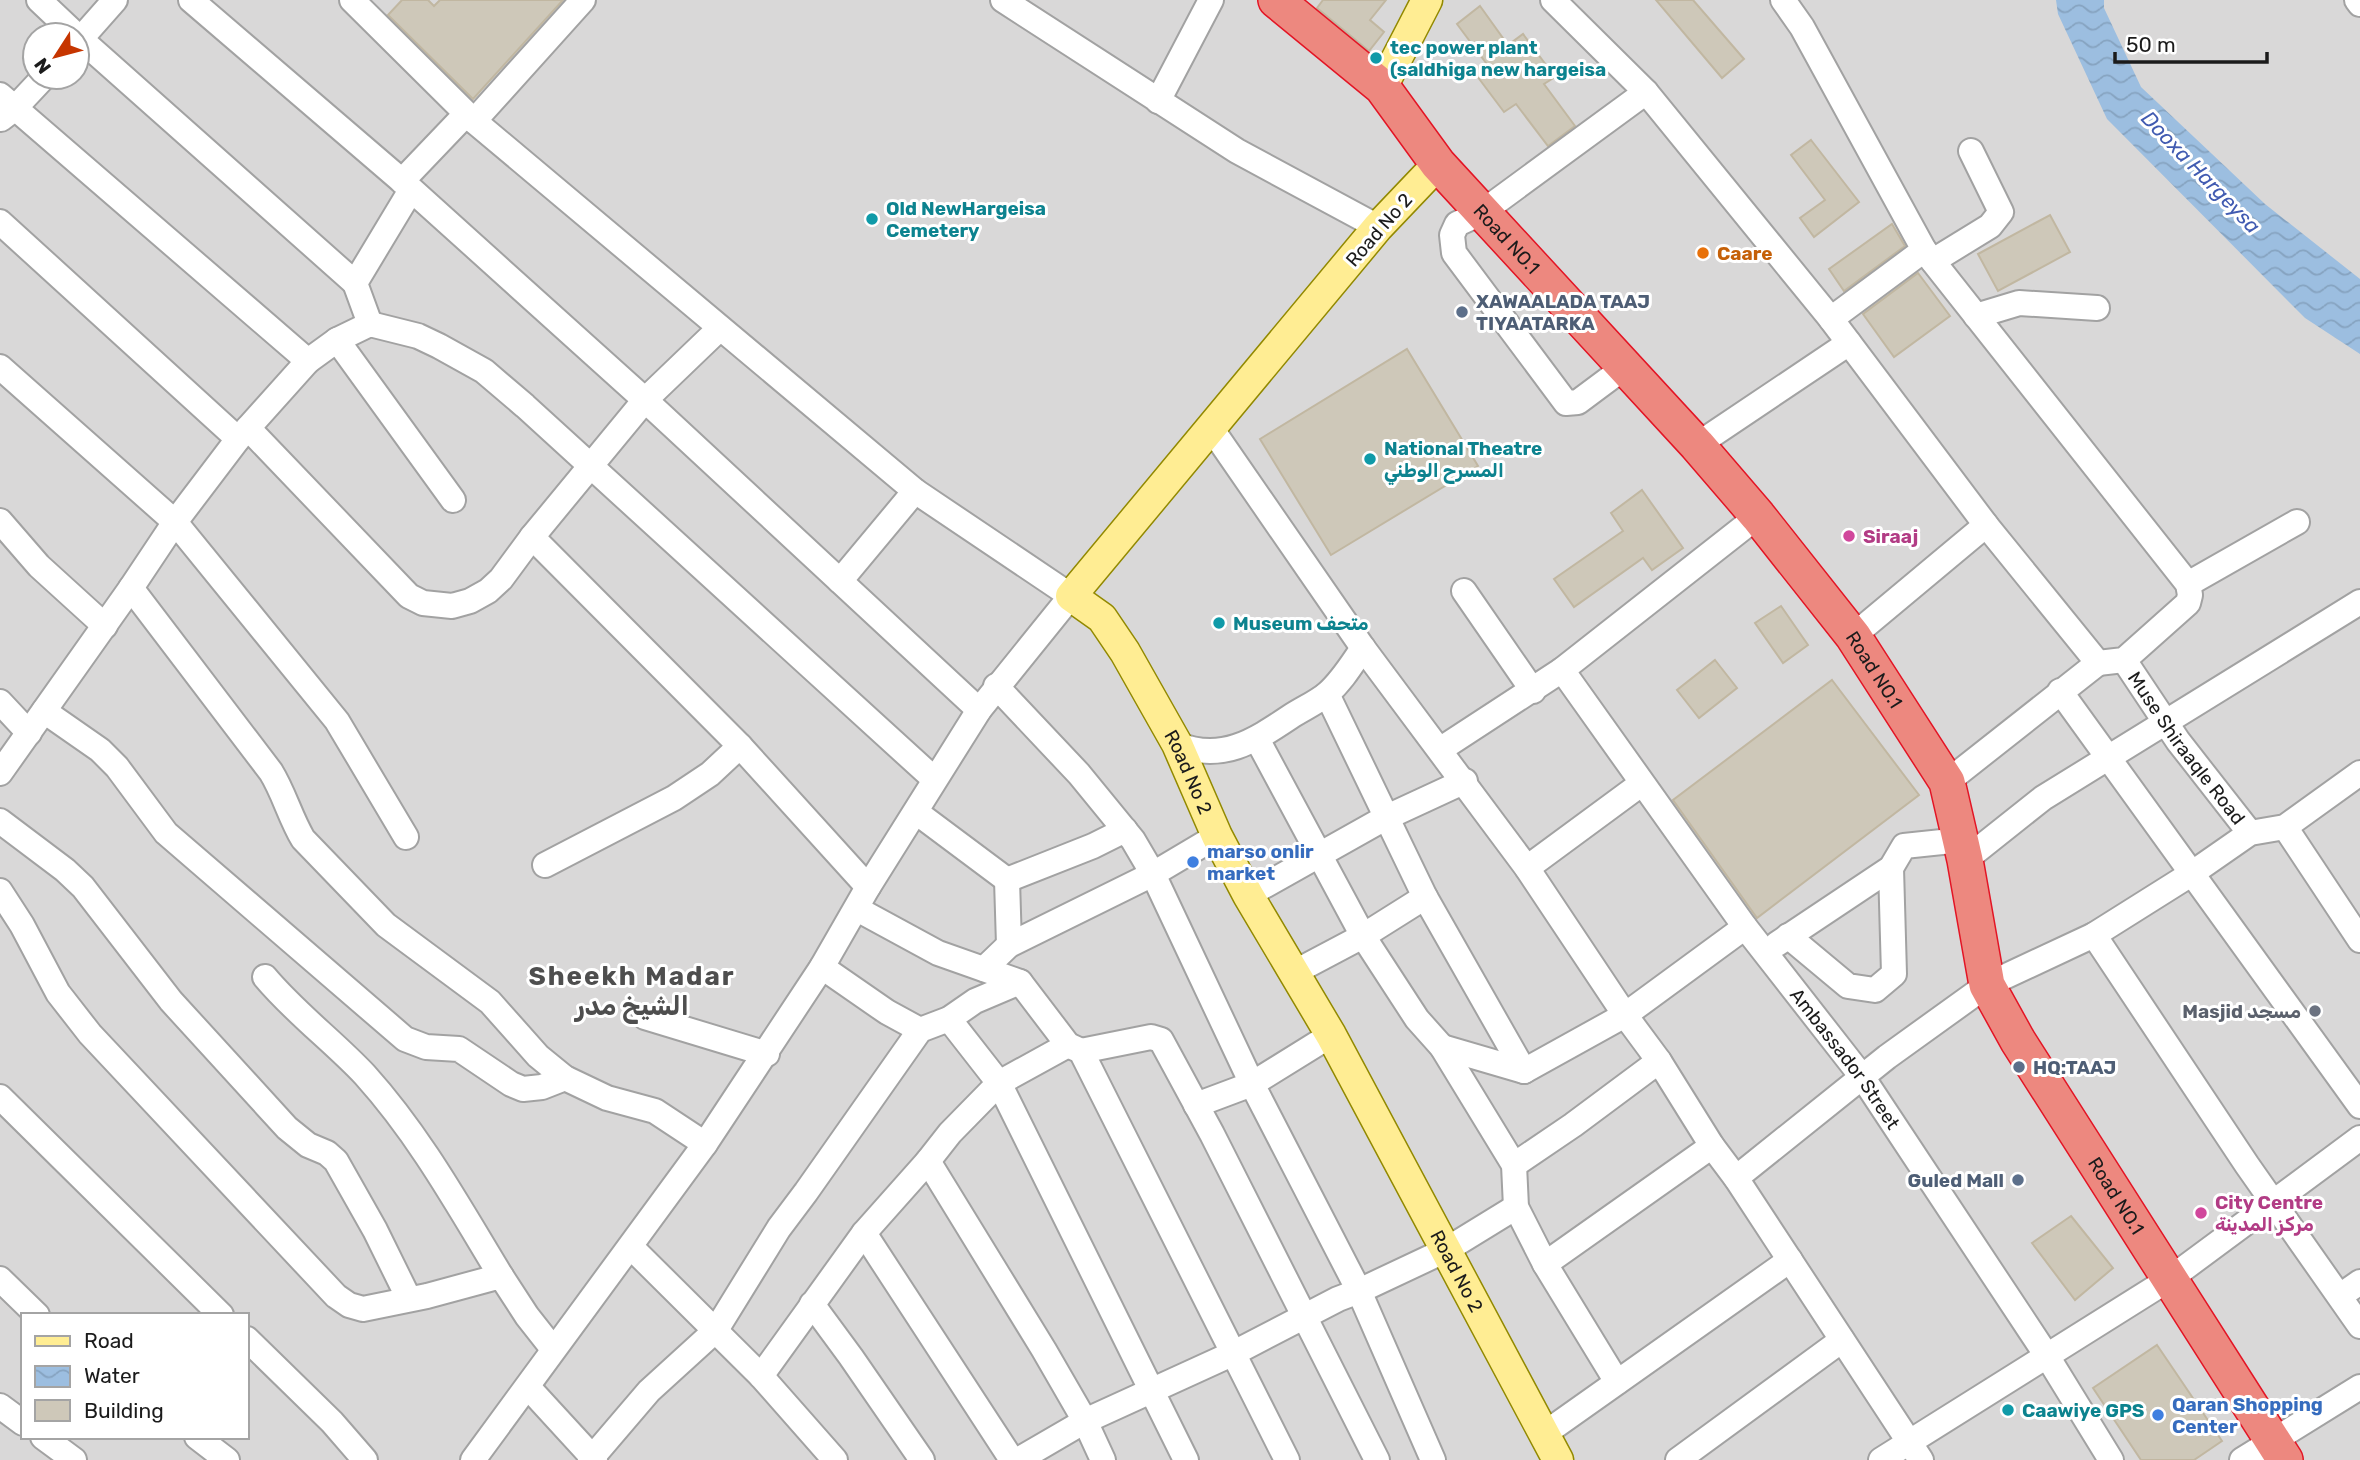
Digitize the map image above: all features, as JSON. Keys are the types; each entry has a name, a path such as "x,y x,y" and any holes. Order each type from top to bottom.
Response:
{"highway":[{"name":"Road NO.1","path":"1277,0 1382,87 1438,164 1697,445 1758,516 1853,636 1947,782 1963,850 1987,985 2018,1041 2279,1451"}],"main road":[{"path":"1382,87 1427,0"},
{"name":"Road No 2","path":"1438,164 1378,227 1071,596 1102,618 1125,652 1177,744 1217,836 1248,895 1331,1035 1446,1250 1549,1452"}],"street":[{"path":"39,0 61,21"},
{"path":"91,25 115,0"},
{"path":"191,0 407,185 645,400 979,710"},
{"path":"352,0 470,117 719,329 915,491 1071,596 979,710 934,779 767,1054 631,1247 553,1349 474,1460"},
{"path":"355,283 407,185 583,0"},
{"path":"1003,0 1237,151 1378,227"},
{"path":"1158,101 1211,0"},
{"path":"1553,0 1646,92 1831,319 1986,525 2098,663"},
{"path":"1783,0 1808,39 1928,256 2188,584 2188,603 2124,660 2098,663 1947,782"},
{"path":"91,49 355,283 370,324"},
{"path":"26,91 5,108 308,361"},
{"path":"1625,367 1578,402 1566,403 1454,253 1452,235 1457,224 1482,213 1646,92"},
{"path":"1831,319 1928,256 1990,226 2001,212 1971,151"},
{"path":"0,222 243,433 409,596 423,603 452,606 470,601 488,591 501,579 532,537 645,400 719,329"},
{"path":"1976,316 2019,303 2097,308"},
{"path":"0,773 175,522 243,433 308,361 337,340 370,324 418,336 484,371 934,779"},
{"path":"337,340 453,500"},
{"path":"1697,445 1849,343"},
{"path":"0,367 175,522 337,721 406,837"},
{"path":"1212,428 1363,648 1527,867 1625,1015 1659,1061 1712,1146 1737,1178 1915,1451"},
{"path":"840,581 915,491"},
{"path":"1441,750 1562,670 1758,516"},
{"path":"0,521 39,566 104,626"},
{"path":"2188,584 2297,522"},
{"path":"1853,636 1986,525"},
{"path":"532,537 740,746 862,898 937,953 1020,982 1074,1048 1287,1460"},
{"path":"131,588 255,748 281,788 294,824 317,856 386,925 490,1002 538,1056 565,1078 607,1098 655,1111 705,1144"},
{"path":"1464,591 1533,691"},
{"path":"1765,952 1891,868 1904,846 1963,850 2043,797 2360,602"},
{"path":"1177,744 1193,751 1209,752 1257,739 1326,694 1345,675 1363,648"},
{"name":"Muse Shiraaqle Road","path":"2124,660 2178,741 2250,833 2285,827"},
{"name":"Ambassador Street","path":"1562,670 1745,927 1863,1078 2047,1356 2110,1460"},
{"path":"996,686 1079,774 1125,830 1153,874 1252,1084 1359,1291 1433,1460"},
{"path":"2060,691 2360,1106"},
{"path":"1326,694 1425,897 1524,1071"},
{"path":"0,702 29,733"},
{"path":"44,711 100,750 117,767 166,833 405,1039 426,1047 459,1049 510,1084 523,1089 542,1087 565,1078"},
{"path":"1257,739 1363,936 1417,1018 1443,1047 1514,1165 1516,1207 1545,1264 1617,1382"},
{"path":"545,865 674,798 710,774 740,746"},
{"path":"2360,773 2285,827 2360,940"},
{"path":"1248,895 1385,818 1465,781"},
{"path":"1527,867 1642,783"},
{"path":"916,811 1007,880"},
{"path":"0,821 65,870 83,887 171,1001 287,1128 308,1145 327,1153 337,1161 409,1299"},
{"path":"1007,880 1093,846 1125,830"},
{"path":"1737,1178 1887,1057 1987,985 2094,935 2250,833"},
{"path":"984,970 1009,945 1153,874 1217,836"},
{"path":"1788,936 1847,986 1875,990 1894,974 1891,868"},
{"path":"1007,880 1009,945"},
{"path":"0,891 22,925 58,993 90,1034 336,1296 349,1305 363,1309 501,1276"},
{"path":"1295,972 1363,936 1425,897"},
{"path":"1443,1047 1524,1071 1625,1015 1745,927"},
{"path":"2094,935 2274,1204 2360,1326"},
{"path":"822,967 887,1012 920,1030"},
{"path":"265,977 278,994 363,1074 399,1115 426,1152 527,1316 553,1349"},
{"path":"528,1387 593,1459 649,1391 716,1330 779,1228 920,1030 949,1019 975,1001 1020,982"},
{"path":"645,1017 767,1054"},
{"path":"949,1019 999,1083 1186,1460"},
{"path":"1196,1105 1252,1084 1331,1035"},
{"path":"761,1377 864,1233 950,1133 999,1083 1074,1048 1156,1037 1161,1040 1196,1105 1377,1460"},
{"path":"1514,1165 1659,1061"},
{"path":"0,1097 219,1313"},
{"path":"1881,1460 1915,1451 2047,1356 2171,1278 2360,1138"},
{"path":"1545,1264 1712,1146"},
{"path":"928,1161 1085,1421 1103,1460"},
{"path":"1018,1460 1085,1421 1234,1353 1338,1299 1446,1250 1516,1207"},
{"path":"864,1233 1012,1460"},
{"path":"631,1247 716,1330 835,1460"},
{"path":"1549,1452 1617,1382 1790,1260"},
{"path":"2340,1296 2360,1282"},
{"path":"2,1284 35,1313"},
{"path":"812,1304 922,1460"},
{"path":"248,1340 331,1422 365,1460"},
{"path":"1678,1460 1842,1340"},
{"path":"2242,1460 2279,1451 2360,1387"},
{"path":"0,1406 21,1422"},
{"path":"46,1439 74,1460"},
{"path":"200,1439 227,1460"}],"shaded area":[{"path":"0,0 2360,0 2360,1460 0,1460"}],"water":[{"name":"Dooxa Hargeysa","path":"2056,0 2104,0 2104,8 2141,87 2265,204 2360,279 2360,354 2305,318 2107,119 2058,14"}],"building":[{"path":"402,0 428,0 434,6 440,0 563,0 473,99 388,15"},
{"path":"1323,0 1386,0 1370,20 1384,32 1369,51 1317,8"},
{"path":"1656,0 1693,0 1744,59 1722,78"},
{"path":"1480,6 1508,45 1523,34 1555,77 1544,84 1575,126 1548,146 1516,104 1504,112 1474,72 1486,63 1457,24"},
{"path":"1811,140 1859,202 1814,237 1800,218 1825,200 1791,155"},
{"path":"2050,215 2070,252 1998,291 1978,254"},
{"path":"1892,224 1905,246 1844,291 1829,269"},
{"path":"1918,273 1950,316 1894,357 1863,314"},
{"path":"1407,349 1478,466 1331,555 1260,439"},
{"path":"1642,490 1683,548 1652,570 1643,558 1574,607 1554,579 1623,531 1611,513"},
{"path":"1781,606 1808,645 1783,663 1755,623"},
{"path":"1715,660 1737,688 1699,718 1677,690"},
{"path":"1832,680 1919,795 1757,918 1673,800"},
{"path":"2071,1216 2113,1268 2075,1300 2032,1243"},
{"name":"Qaran Shopping Center","path":"2157,1345 2222,1441 2194,1460 2141,1460 2093,1388"}],"place":[{"name":"tec power plant (saldhiga new hargeisa","path":"1376,58"},
{"name":"Old NewHargeisa Cemetery","path":"872,219"},
{"name":"Caare","path":"1703,253"},
{"name":"XAWAALADA TAAJ TIYAATARKA","path":"1462,312"},
{"name":"National Theatre المسرح الوطني","path":"1370,459"},
{"name":"Siraaj","path":"1849,536"},
{"name":"Museum متحف","path":"1219,623"},
{"name":"marso onlir market","path":"1193,862"},
{"name":"Masjid مسجد","path":"2315,1011"},
{"name":"HQ:TAAJ","path":"2019,1067"},
{"name":"Guled Mall","path":"2018,1180"},
{"name":"City Centre مركز المدينة","path":"2201,1213"},
{"name":"Caawiye GPS","path":"2008,1410"},
{"name":"Qaran Shopping Center","path":"2158,1415"}],"district":[{"name":"Sheekh Madar الشيخ مدر","path":"632,990"}]}
